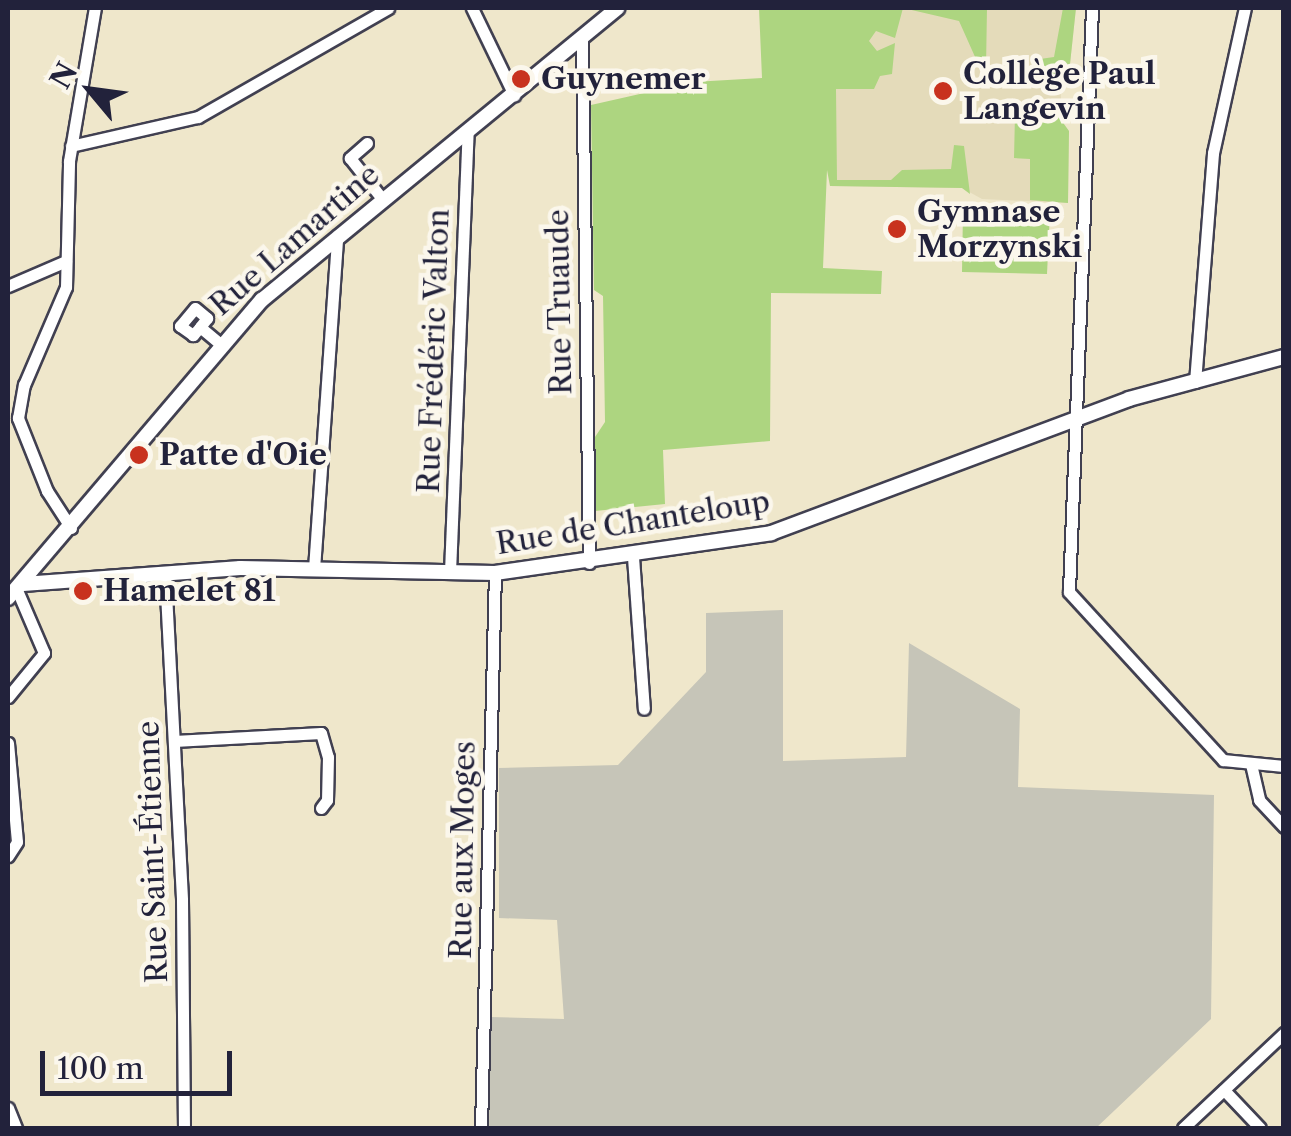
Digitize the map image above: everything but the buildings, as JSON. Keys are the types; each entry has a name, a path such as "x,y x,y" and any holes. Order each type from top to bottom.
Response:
{"street":[{"path":"72,528 47,491 18,418 24,385 63,306 71,146 95,8"},
{"path":"71,146 198,117 388,8"},
{"path":"472,8 514,95"},
{"name":"Rue Lamartine","path":"16,591 72,528 219,343 337,236 618,8"},
{"path":"1092,8 1079,398 1073,418 1072,602 1223,760 1284,766"},
{"path":"1195,382 1213,153 1245,8"},
{"name":"Rue Truaude","path":"582,40 589,563"},
{"name":"Rue Frédéric Valton","path":"450,572 468,133"},
{"path":"367,143 350,158 383,200"},
{"path":"314,569 337,236"},
{"path":"8,286 66,261"},
{"path":"200,328 219,343"},
{"name":"Rue de Chanteloup","path":"16,591 165,574 314,569 495,572 633,557 771,533 1073,418 1284,357"},
{"path":"633,557 644,709"},
{"name":"Rue aux Moges","path":"481,1128 495,572"},
{"name":"Rue Saint-Étienne","path":"165,574 174,741 184,1128"},
{"path":"8,697 44,653 16,591"},
{"path":"174,741 321,734 328,758 321,808"},
{"path":"8,743 17,842 8,856"},
{"path":"1252,764 1258,800 1284,826"},
{"path":"1183,1128 1284,1032"},
{"path":"1224,1090 1260,1128"},
{"path":"8,1108 16,1128"}],"shaded area":[{"name":"Collège Paul Langevin","path":"824,8 1076,8 1070,64 1060,74 1062,124 1069,131 1068,203 982,199 962,188 830,186"},
{"path":"783,610 783,761 906,757 909,643 1020,709 1018,787 1214,795 1211,1019 1096,1128 489,1128 490,1017 564,1019 557,920 499,918 499,768 618,765 706,672 706,613"}],"green space":[{"path":"759,8 903,8 895,38 876,31 869,41 877,51 895,43 892,74 880,76 874,89 836,89 837,180 891,180 902,170 951,169 954,145 964,146 970,194 962,188 830,186 827,170 823,268 882,271 881,294 771,293 770,441 663,450 665,504 595,511 595,437 605,422 603,296 594,290 591,105 693,82 762,78"},
{"path":"903,8 987,8 986,68 980,68 959,21"},
{"path":"1063,8 1076,8 1070,64 1060,74 1043,74 1040,59 1054,57"},
{"path":"1015,114 1059,117 1069,131 1068,203 1030,200 1030,159 1014,158"},
{"path":"963,211 1050,212 1047,274 962,272"}],"place":[{"name":"Guynemer","path":"521,79"},
{"name":"Collège Paul Langevin","path":"943,91"},
{"name":"Gymnase Morzynski","path":"897,229"},
{"name":"Patte d'Oie","path":"139,455"},
{"name":"Hamelet 81","path":"83,591"}]}
